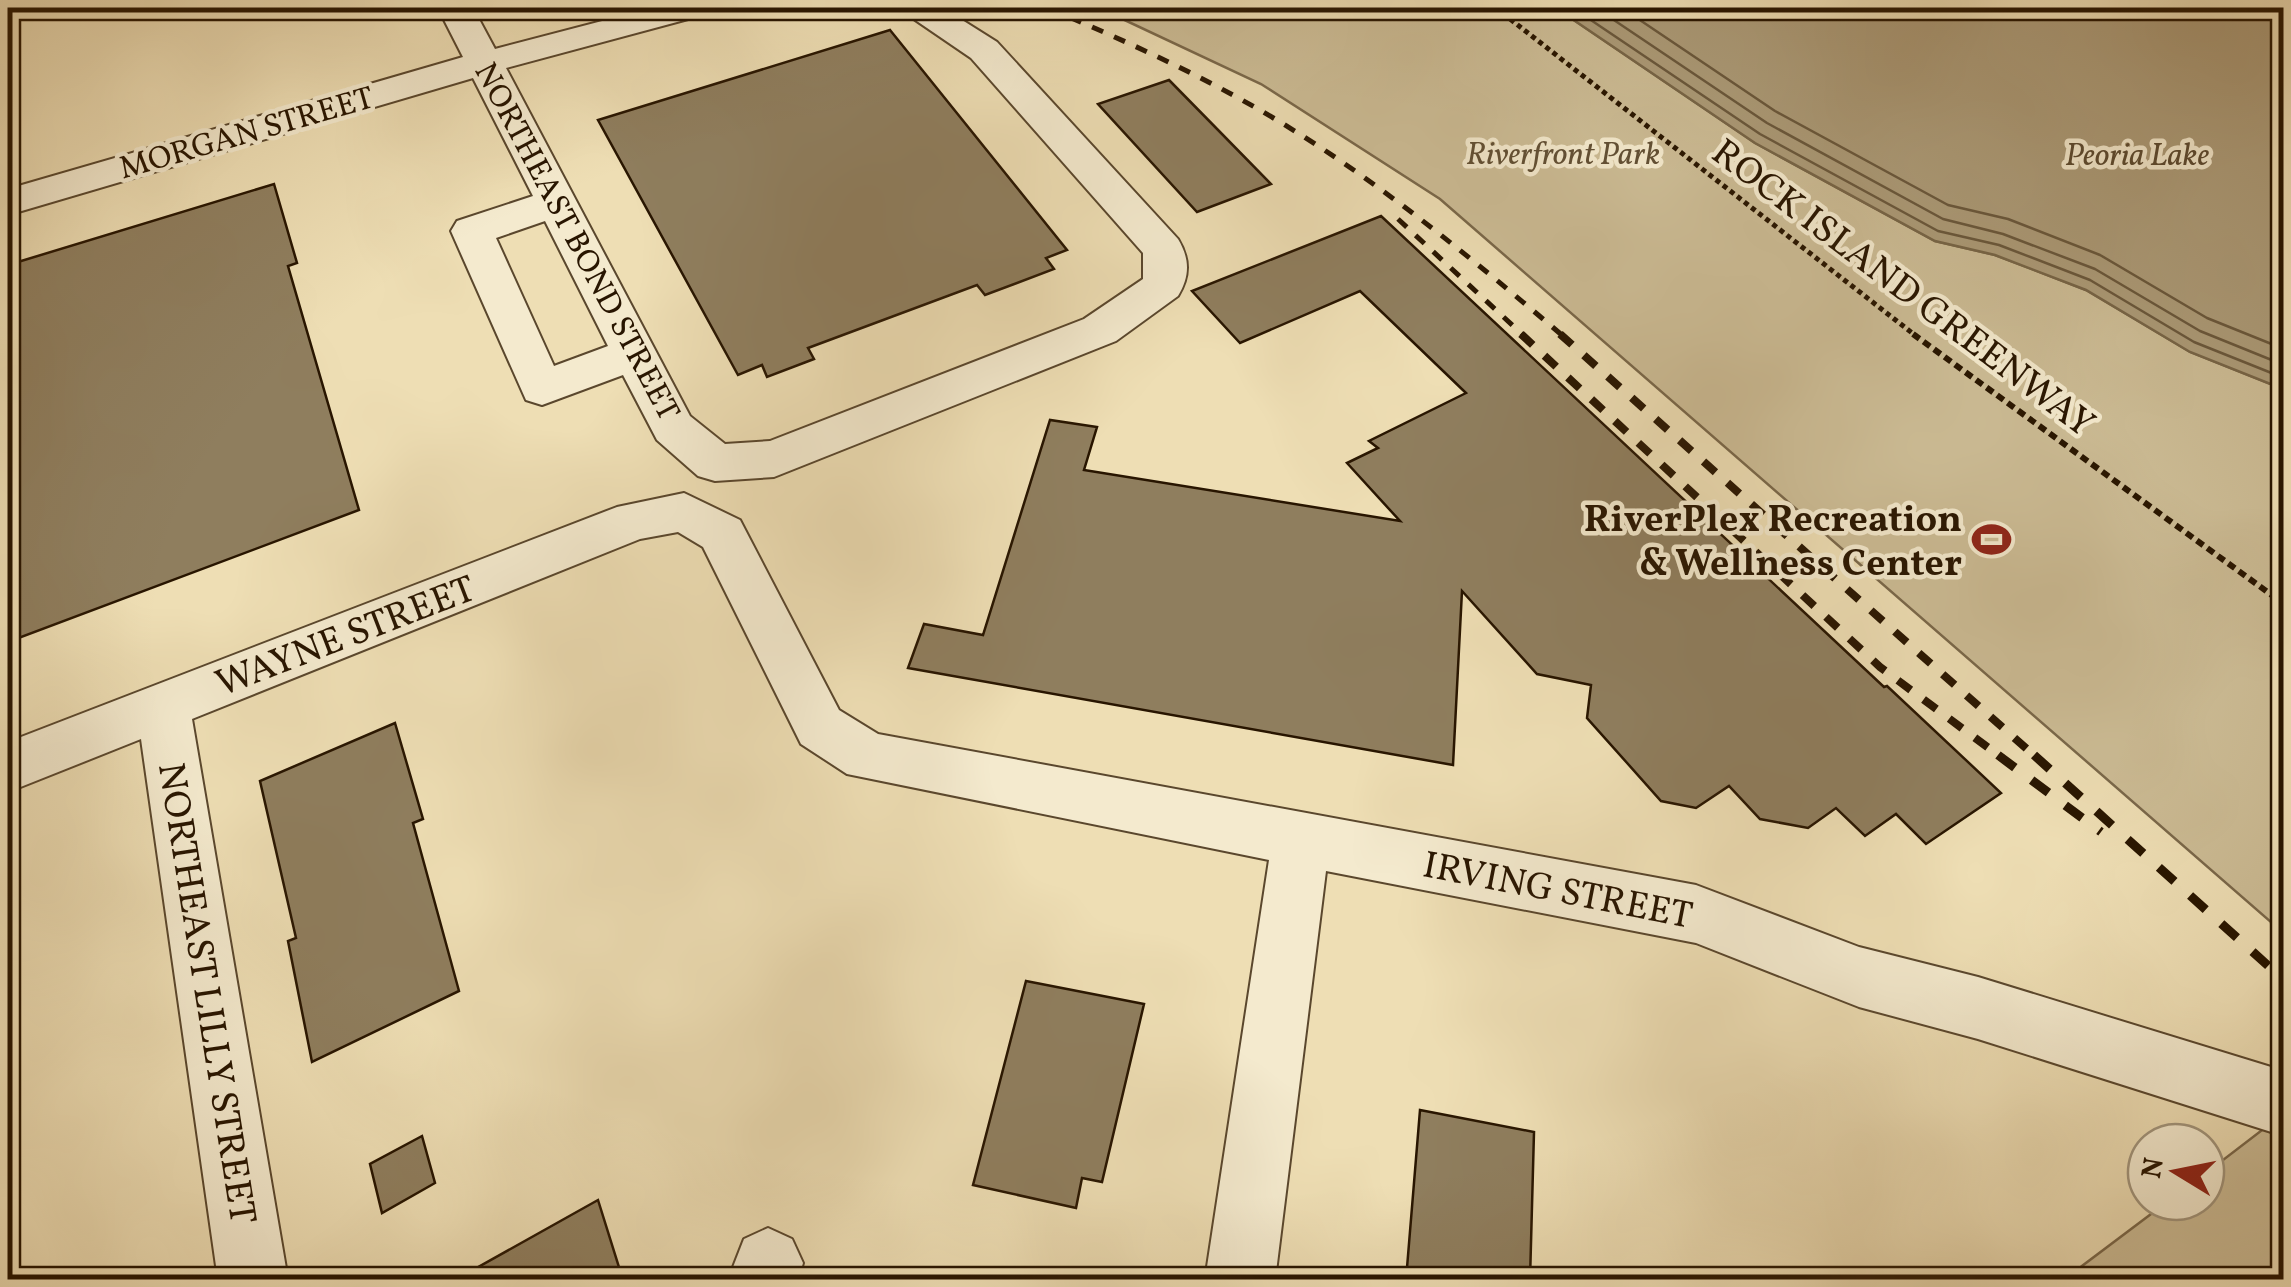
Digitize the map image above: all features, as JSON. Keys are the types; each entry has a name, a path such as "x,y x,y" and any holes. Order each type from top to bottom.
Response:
{"street":[{"name":"NORTHEAST BOND STREET","path":"456,8 673,428 715,463 774,459 1100,330 1163,286 1168,265 1163,248 984,50 920,8"},
{"name":"MORGAN STREET","path":"8,202 484,62 691,8"},
{"path":"556,203 472,231 542,388 634,353"},
{"name":"WAYNE STREET","path":"8,767 634,521 684,512 722,534 820,727"},
{"name":"NORTHEAST LILLY STREET","path":"163,706 253,1280"},
{"name":"IRVING STREET","path":"820,727 867,757 1696,914 1859,977 1978,1008 2284,1104"},
{"path":"1240,1280 1301,840"}],"path":[{"name":"ROCK ISLAND GREENWAY","path":"1496,8 1879,309 2284,604"}],"green space":[{"name":"Riverfront Park","path":"1099,8 1556,8 1755,143 1935,241 1995,255 2086,290 2190,352 2283,389 2283,1028 2271,922 1440,199 1261,84"},
{"path":"2283,1114 2283,1279 2094,1279 2082,1266 2140,1222 2226,1222 2226,1158"}],"water":[{"name":"Peoria Lake","path":"1556,8 2283,8 2283,389 2190,352 2086,290 1995,255 1935,241 1755,143"}],"building":[{"path":"890,30 1067,250 1046,258 1054,269 985,295 977,285 808,348 814,359 767,377 762,365 738,375 598,120"},
{"path":"1169,80 1271,184 1197,212 1098,104"},
{"path":"274,184 297,263 288,266 359,510 8,642 8,265"},
{"path":"1381,216 2001,793 1926,844 1896,814 1865,836 1836,808 1808,828 1760,819 1729,786 1696,808 1661,801 1587,718 1591,685 1537,674 1462,591 1453,765 908,668 924,624 983,635 1050,420 1097,427 1084,470 1400,521 1347,463 1378,448 1369,441 1466,393 1360,291 1240,343 1192,291"},
{"path":"395,723 423,819 413,823 459,991 312,1062 288,941 296,938 260,781"},
{"path":"1026,981 1144,1004 1102,1182 1082,1178 1076,1208 973,1185"},
{"path":"1420,1110 1534,1132 1530,1280 1406,1280"},
{"path":"422,1136 435,1183 382,1213 370,1164"},
{"path":"598,1200 623,1280 455,1280"}],"railway":[{"path":"1048,8 1170,63 1285,125 1408,210 1563,336"},
{"path":"1398,219 1524,336"},
{"path":"1521,334 1880,667 2002,758"},
{"path":"1560,334 2037,758"},
{"path":"1998,755 2101,832"},
{"path":"2034,755 2284,980"}],"place":[{"name":"RiverPlex Recreation & Wellness Center","path":"1992,540"}]}
